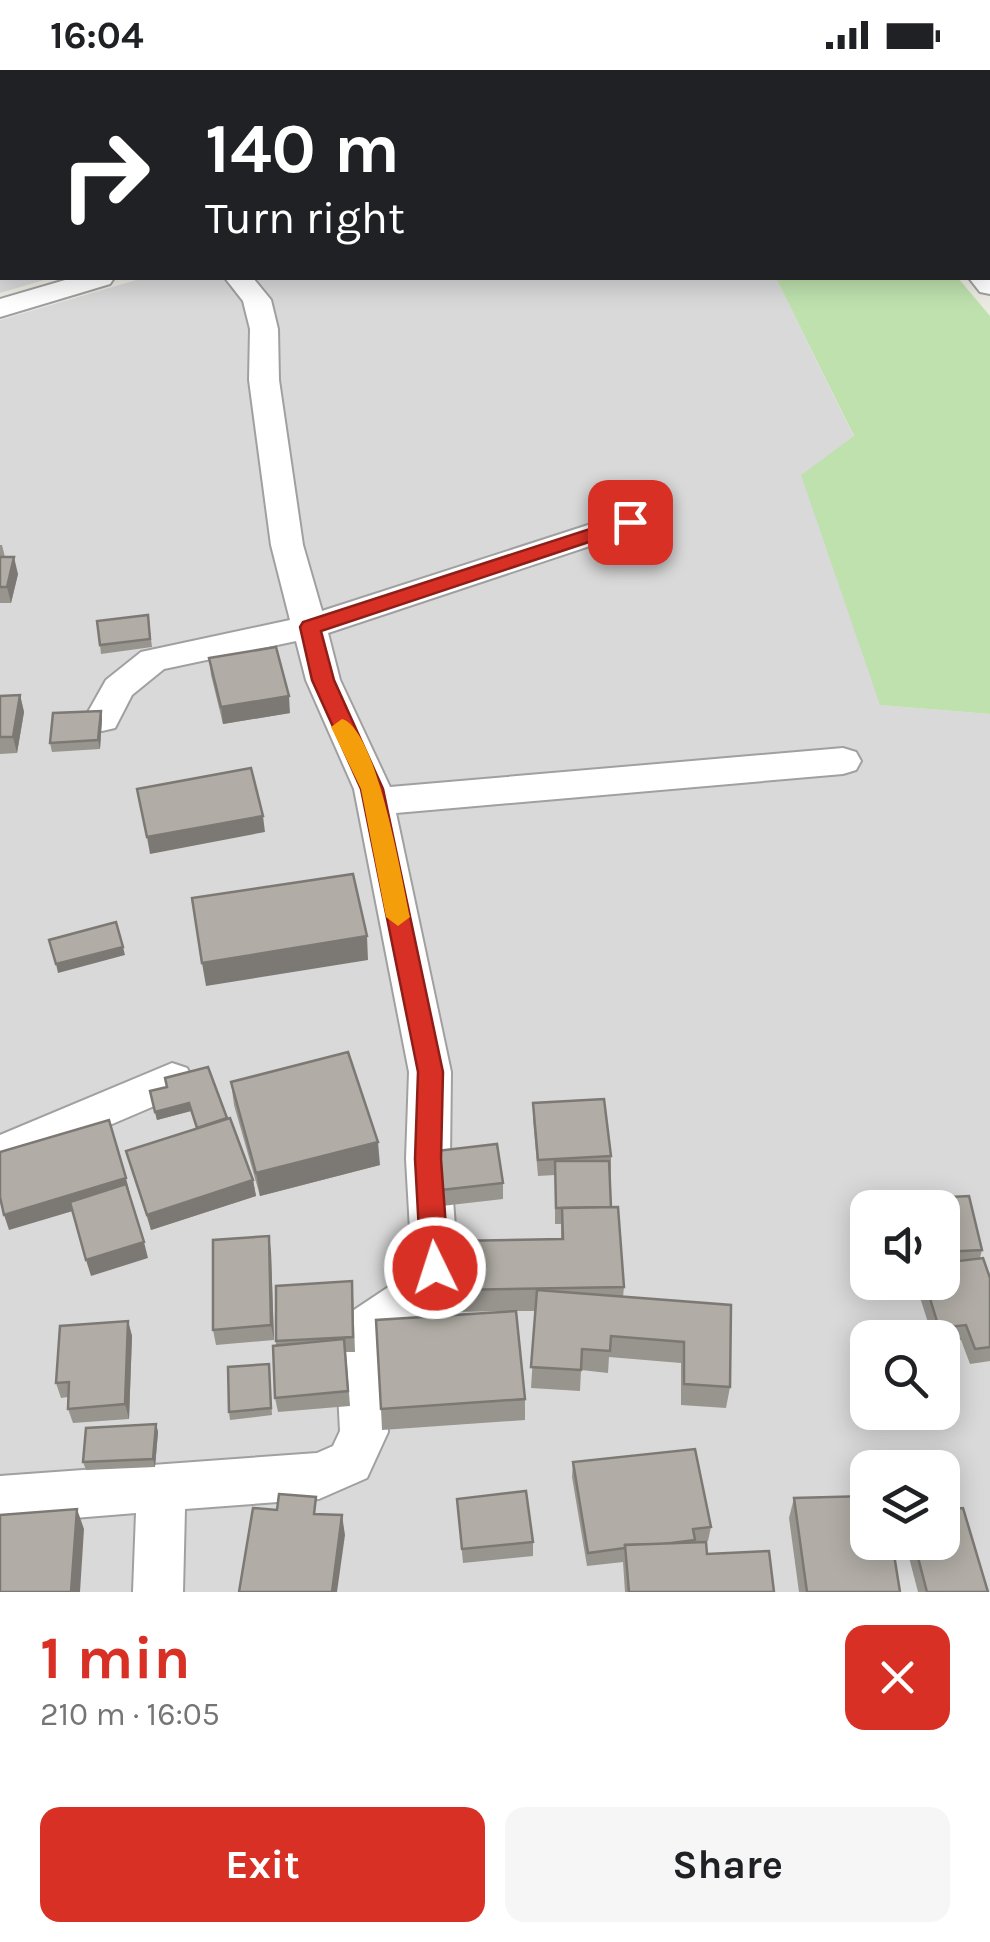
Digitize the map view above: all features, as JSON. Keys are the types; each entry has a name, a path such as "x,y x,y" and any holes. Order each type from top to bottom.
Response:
{"street":[{"path":"0,308 93,280"},
{"path":"0,1500 319,1476 350,1462 364,1432 358,1333 424,1288 435,1268 428,1159 430,1072 372,789 323,680 287,545 264,380 264,329 257,300 242,280"},
{"path":"102,720 118,688 153,660 310,627 630,522"},
{"path":"374,802 843,761"},
{"path":"0,1154 172,1080"},
{"path":"158,1592 161,1487"}],"shaded area":[{"path":"0,280 44,280 0,293"},
{"path":"136,280 777,280 854,437 880,705 990,714 990,1592 0,1592 0,320"}],"green space":[{"path":"777,280 960,280 990,316 990,714 880,705 801,475 854,436"}],"building":[{"path":"0,557 14,557 7,587 0,587"},
{"path":"148,615 150,639 100,645 97,621"},
{"path":"276,647 289,696 221,707 209,658"},
{"path":"20,695 13,737 0,737 0,696"},
{"path":"101,711 98,740 50,743 53,713"},
{"path":"251,768 263,816 147,837 137,789"},
{"path":"353,874 367,936 202,963 192,898"},
{"path":"116,922 123,947 56,964 49,940"},
{"path":"348,1052 378,1142 256,1173 231,1082"},
{"path":"208,1067 227,1118 197,1128 189,1103 155,1112 150,1091 167,1087 165,1078"},
{"path":"604,1099 611,1156 538,1160 533,1103"},
{"path":"230,1118 253,1180 147,1215 126,1151"},
{"path":"109,1120 126,1178 4,1215 0,1152"},
{"path":"497,1144 503,1183 441,1190 436,1151"},
{"path":"555,1161 609,1161 611,1207 556,1208"},
{"path":"126,1184 144,1242 86,1260 70,1202"},
{"path":"960,1196 969,1196 982,1250 960,1251"},
{"path":"618,1207 624,1287 453,1290 452,1241 563,1239 562,1208"},
{"path":"269,1236 271,1325 213,1330 213,1240"},
{"path":"983,1258 990,1278 990,1347 975,1349 966,1325 960,1326 960,1320 937,1320 930,1300 960,1300 960,1261"},
{"path":"352,1281 353,1337 276,1341 276,1286"},
{"path":"537,1290 731,1305 730,1387 684,1384 684,1342 611,1336 610,1351 582,1349 581,1370 531,1367"},
{"path":"516,1311 525,1399 381,1409 376,1320"},
{"path":"128,1321 125,1404 68,1409 69,1382 56,1383 60,1326"},
{"path":"344,1339 348,1391 275,1398 273,1346"},
{"path":"269,1364 271,1408 229,1412 228,1367"},
{"path":"156,1424 153,1459 83,1462 86,1428"},
{"path":"695,1449 711,1527 693,1529 695,1540 625,1545 588,1553 573,1462"},
{"path":"526,1491 533,1542 462,1549 457,1499"},
{"path":"279,1494 316,1497 314,1514 342,1515 332,1592 239,1592 253,1508 277,1510"},
{"path":"850,1496 850,1560 895,1560 900,1592 807,1592 794,1498"},
{"path":"960,1508 988,1592 927,1592 919,1560 960,1560"},
{"path":"77,1509 71,1592 0,1592 0,1515"},
{"path":"706,1542 707,1554 769,1551 774,1592 629,1592 625,1545"}],"slow traffic":[{"path":"342,727 372,789 398,917"}],"route":[{"path":"435,1268 428,1159 430,1072 372,789 323,680 310,627 630,522"}]}
